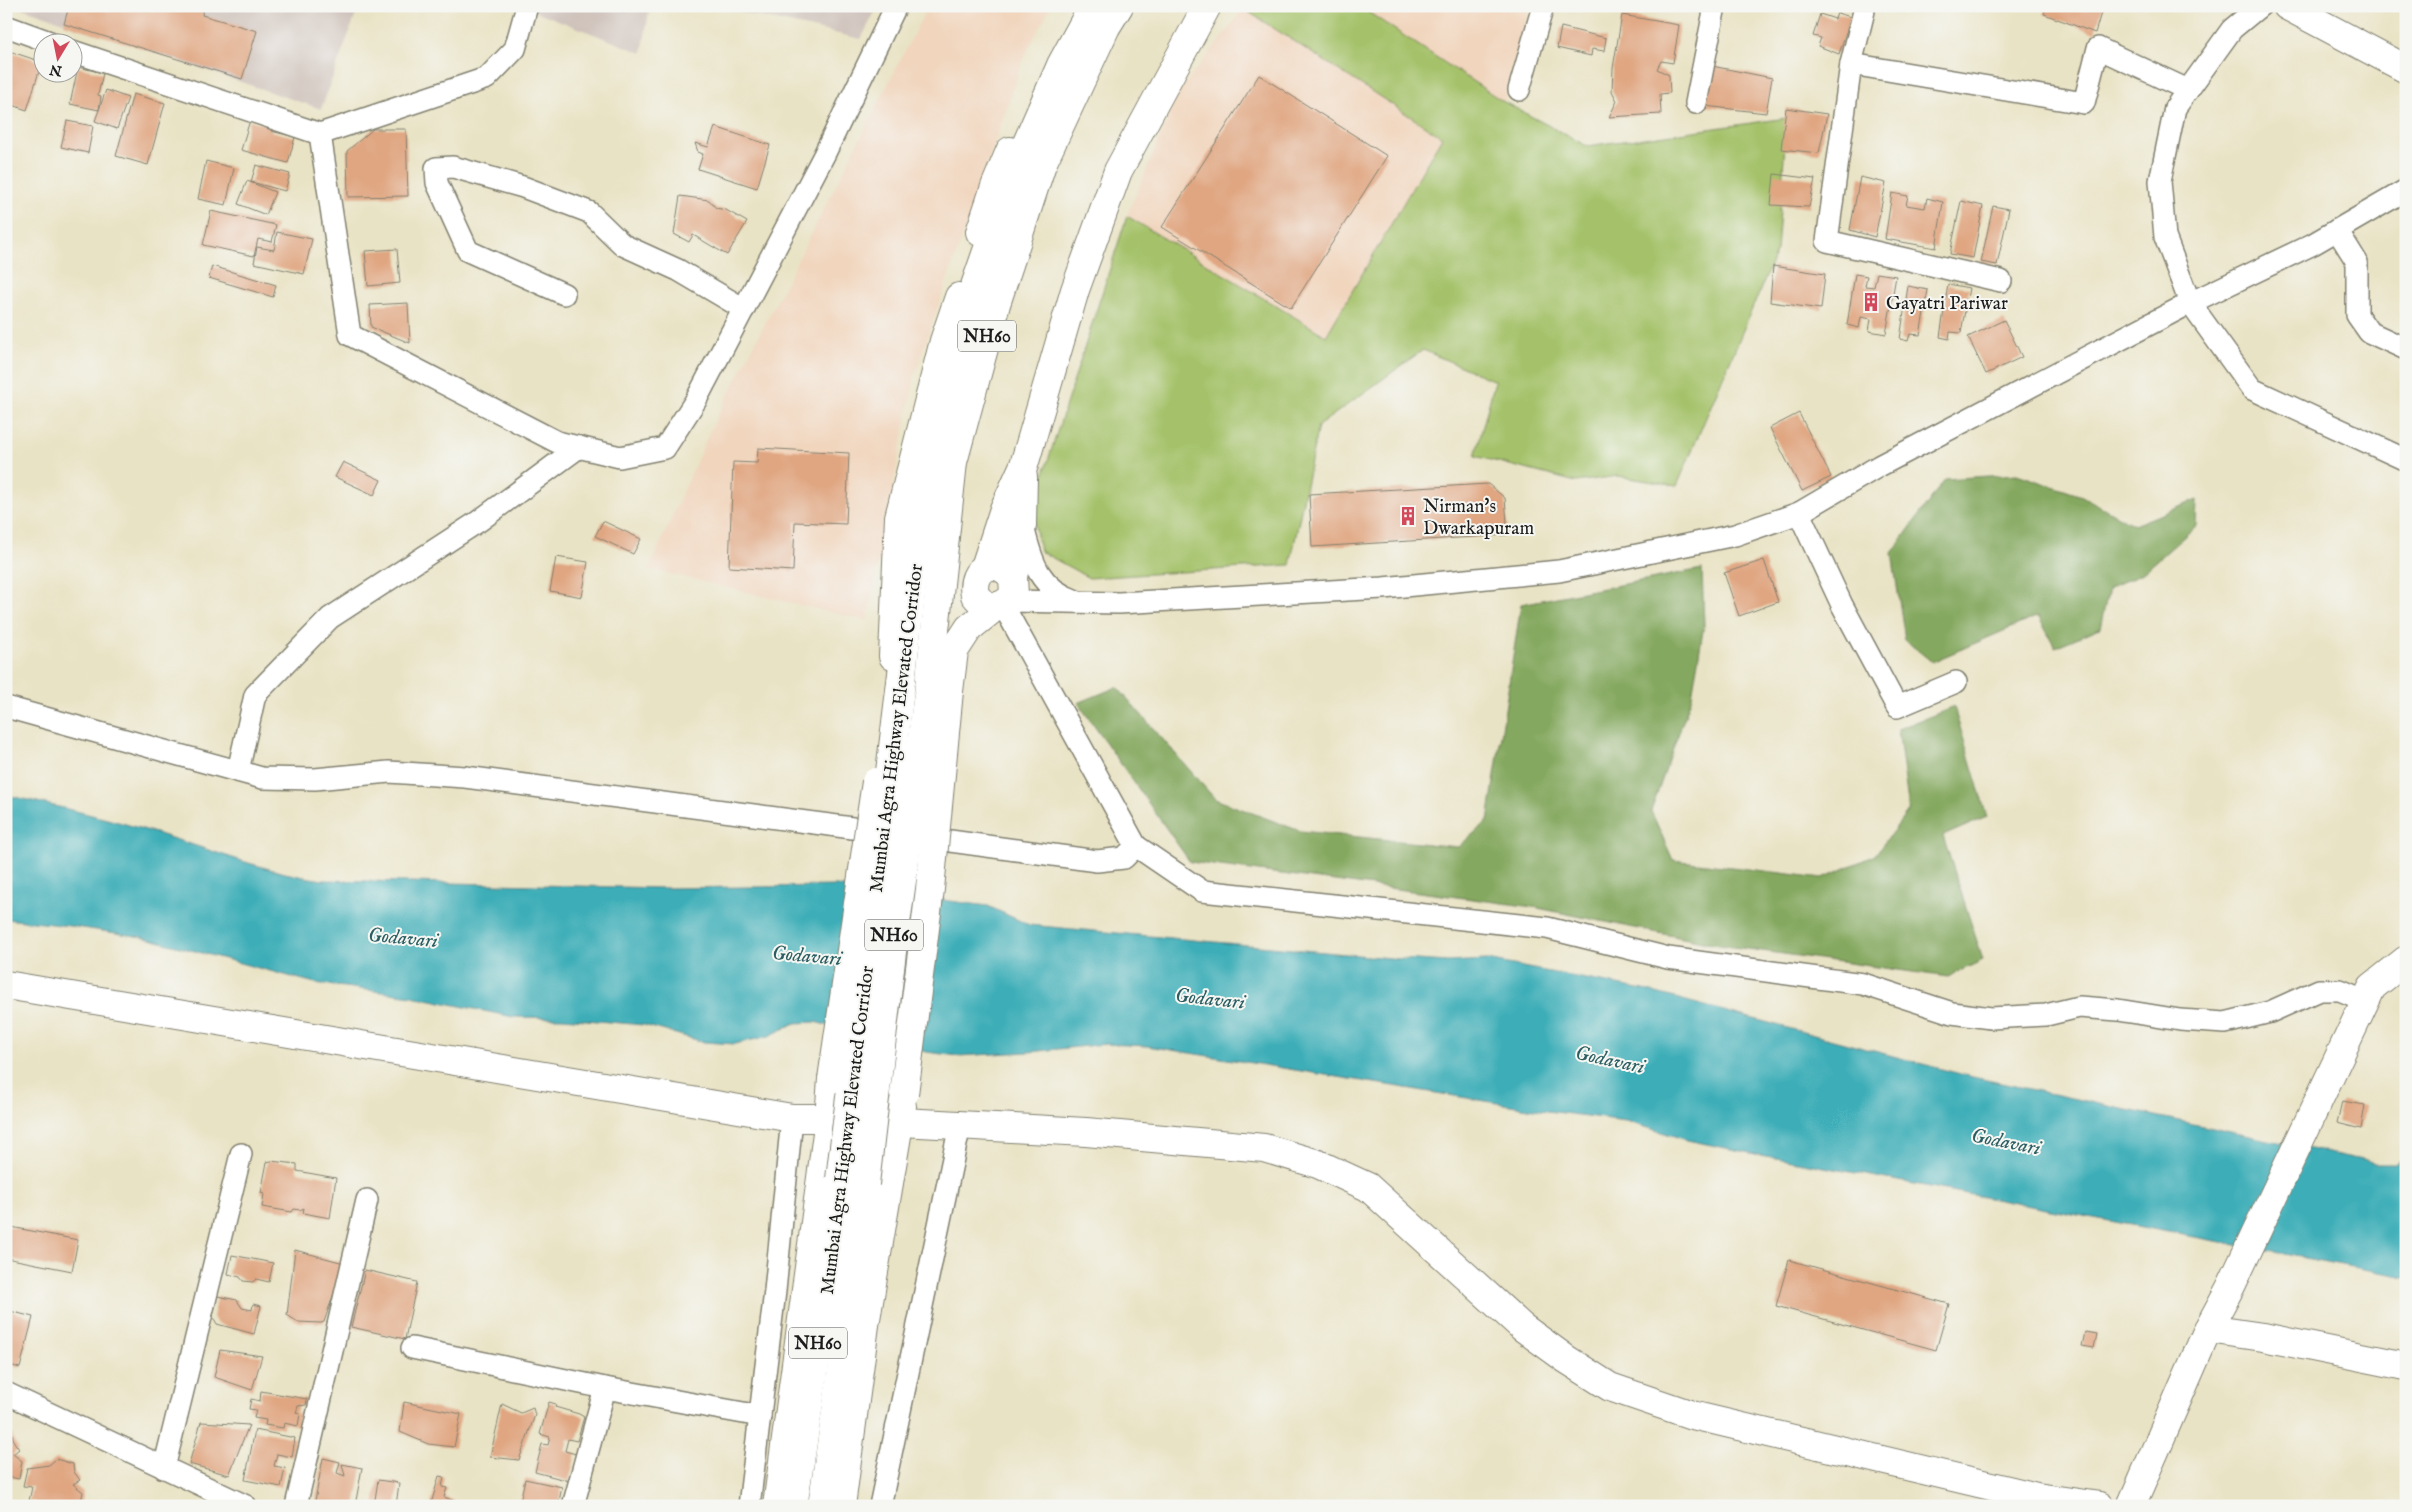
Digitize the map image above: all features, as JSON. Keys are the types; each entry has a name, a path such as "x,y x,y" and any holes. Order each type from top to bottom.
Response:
{"main road":[{"path":"777,1506 832,1080 892,675 900,517 944,341 995,187 1047,65 1079,6"},
{"name":"Mumbai Agra Highway Elevated Corridor","path":"793,1506 820,1333 841,1170 926,468 969,303 1013,177 1061,64 1093,6"},
{"name":"Mumbai Agra Highway Elevated Corridor","path":"822,1506 847,1337 892,952 929,687 953,462 996,304 1042,164 1106,27 1119,6"},
{"path":"985,567 1004,509 1024,465 1075,290 1118,171 1207,6"},
{"path":"2287,6 2406,69"},
{"path":"841,1506 865,1325 904,1094 930,889 954,651 970,628 1005,598 1022,525 1024,465"},
{"path":"985,567 1001,567 1008,571 1005,598 987,606 975,595 974,579 978,572 985,567"},
{"path":"2131,1506 2208,1329 2231,1286 2372,987 2406,960"},
{"path":"6,985 792,1118 828,1118 1086,1132 1264,1148 1318,1164 1368,1187 1522,1327 1566,1359 1610,1387 1692,1415 2037,1497 2100,1506"},
{"path":"2208,1329 2263,1337 2406,1366"}],"street":[{"path":"82,54 320,134 487,78 515,49 527,6"},
{"path":"320,134 350,335 556,442 620,456 665,448 696,400 744,309 824,155 896,6"},
{"path":"1519,90 1543,6"},
{"path":"1696,103 1715,6"},
{"path":"2260,6 2232,29 2175,108 2160,181 2165,237 2190,303 2252,389 2406,460"},
{"path":"1864,11 1852,64 1827,241 2001,281"},
{"path":"6,26 32,35"},
{"path":"1852,64 2084,103 2098,48 2188,90"},
{"path":"564,294 468,251 437,183 436,168 453,166 523,187 588,212 624,245 678,270 744,309"},
{"path":"1005,598 1119,602 1383,588 1559,571 1736,535 1798,513 1879,466 2190,303 2313,244 2406,190"},
{"path":"2337,230 2357,262 2357,315 2369,332 2406,349"},
{"path":"238,771 255,695 330,618 479,521 579,447"},
{"path":"1798,513 1842,605 1897,707 1956,682"},
{"path":"1022,525 1030,557 1044,580 1059,595 1082,602"},
{"path":"1005,598 1049,586"},
{"path":"1005,598 1136,846 1202,891 1547,928 1668,958 1863,984 1952,1012 1981,1016 2046,1015 2079,1007 2118,1010 2180,1020 2225,1024 2270,1012 2319,990 2340,990 2366,1001"},
{"path":"6,707 262,778 315,778 389,772 465,777 1097,861 1124,858 1136,846"},
{"path":"749,1506 775,1291 792,1118"},
{"path":"880,1506 960,1125"},
{"path":"164,1468 241,1154"},
{"path":"296,1506 367,1200"},
{"path":"412,1348 605,1388 760,1416"},
{"path":"573,1506 605,1388"},
{"path":"6,1393 246,1506"}],"shaded area":[{"path":"16,6 359,6 321,109"},
{"path":"522,6 650,6 642,53"},
{"path":"713,6 878,6 861,39"},
{"path":"928,6 1051,6 1024,57 915,374 867,621 649,569 709,433"},
{"path":"1359,6 1530,6 1504,102"},
{"path":"1244,9 1442,137 1327,336 1127,216 1179,92"}],"green space":[{"path":"1245,6 1359,6 1504,102 1587,146 1787,118 1777,250 1677,486 1618,476 1576,482 1475,456 1495,381 1423,350 1318,426 1290,565 1089,578 1040,551 1032,510 1127,216 1326,336 1442,137 1244,9"},
{"path":"2017,474 2082,496 2134,525 2197,500 2196,526 2144,572 2109,588 2100,628 2055,647 2038,616 1932,662 1905,640 1892,553 1945,479"},
{"path":"1702,569 1704,625 1692,696 1651,811 1673,860 1823,878 1875,855 1909,810 1898,729 1954,707 1987,817 1943,836 1983,960 1948,977 1712,944 1533,907 1190,862 1078,703 1117,687 1215,799 1300,831 1458,847 1488,821 1521,604"}],"water":[{"name":"Godavari","path":"6,795 126,824 263,867 323,880 663,888 836,886 988,906 1029,925 1401,959 1448,962 1487,960 1649,991 1968,1076 2376,1163 2395,1163 2406,1156 2406,1277 1750,1153 1687,1140 1626,1121 1547,1111 1147,1046 1106,1044 1029,1052 958,1056 926,1052 815,1022 795,1023 769,1036 735,1044 704,1042 644,1025 563,1018 513,1017 412,996 315,983 142,937 6,919"}],"building":[{"path":"69,6 189,6 203,10 202,15 257,31 242,79 64,24"},
{"path":"2046,6 2103,6 2095,33 2044,14"},
{"path":"1837,13 1851,17 1839,54 1818,46 1821,38 1813,36 1820,14 1835,19"},
{"path":"1622,15 1679,25 1673,63 1661,61 1657,69 1669,75 1670,93 1660,94 1661,114 1609,117 1617,101 1612,91 1613,68"},
{"path":"1561,27 1606,38 1604,51 1592,49 1591,56 1557,48"},
{"path":"6,50 32,59 32,82 36,82 27,110 6,103"},
{"path":"1712,66 1772,78 1766,113 1705,106"},
{"path":"82,68 103,73 98,95 101,96 99,110 70,104 75,82 82,82"},
{"path":"1259,75 1387,156 1291,308 1162,227"},
{"path":"106,90 128,98 117,129 95,121"},
{"path":"133,94 165,103 148,165 116,156"},
{"path":"1786,108 1827,114 1819,153 1781,149"},
{"path":"250,120 272,126 271,131 295,137 288,163 241,150"},
{"path":"67,121 93,126 88,153 61,147"},
{"path":"715,127 770,145 757,188 698,169 703,154 698,152 695,143 708,147"},
{"path":"373,129 406,129 408,196 348,197 347,151"},
{"path":"206,161 234,168 226,205 198,199"},
{"path":"256,165 290,174 285,191 251,182"},
{"path":"1774,174 1815,179 1809,207 1771,205"},
{"path":"1860,177 1886,183 1875,237 1850,230"},
{"path":"247,181 275,192 266,215 238,204"},
{"path":"1892,193 1908,196 1906,205 1925,208 1927,198 1943,202 1936,248 1885,239"},
{"path":"680,196 709,200 716,208 726,210 747,222 727,255 693,235 689,242 674,234"},
{"path":"1961,201 1983,206 1973,258 1950,254"},
{"path":"1993,206 2009,209 1997,265 1981,262"},
{"path":"211,211 276,225 272,242 258,239 254,256 203,245"},
{"path":"277,232 312,239 304,274 254,263 257,247 274,250"},
{"path":"397,249 400,283 368,286 365,251"},
{"path":"212,266 276,285 273,297 209,278"},
{"path":"1773,266 1825,274 1821,309 1770,302"},
{"name":"Gayatri Pariwar","path":"1877,273 1896,276 1886,334 1869,331 1871,319 1861,317 1859,328 1847,325 1855,274 1867,276 1865,286 1874,287"},
{"path":"1948,284 1969,288 1961,333 1950,332 1949,339 1940,337"},
{"path":"1908,286 1928,290 1920,335 1910,334 1908,341 1900,339"},
{"path":"408,303 410,343 371,327 370,305"},
{"path":"2004,320 2022,357 1986,374 1968,337"},
{"path":"1799,413 1831,477 1802,491 1770,428"},
{"path":"758,448 849,453 846,524 795,522 793,571 729,567 733,462 757,463"},
{"path":"343,462 381,480 374,495 335,477"},
{"name":"Nirman's Dwarkapuram","path":"1488,484 1505,498 1508,535 1312,547 1309,494"},
{"path":"603,521 641,539 633,554 595,536"},
{"path":"556,557 588,562 582,597 550,591"},
{"path":"1764,560 1778,602 1739,616 1724,573"},
{"path":"2342,1101 2365,1105 2361,1129 2337,1123"},
{"path":"267,1162 297,1164 297,1171 336,1178 330,1218 303,1213 304,1208 300,1210 294,1209 292,1212 262,1207 264,1194 261,1193"},
{"path":"6,1226 78,1240 72,1271 6,1258"},
{"path":"295,1250 344,1263 324,1322 298,1322 287,1315"},
{"path":"232,1255 273,1263 269,1282 256,1279 253,1282 243,1281 240,1277 228,1274"},
{"path":"1789,1260 1949,1304 1936,1350 1776,1306"},
{"path":"365,1270 417,1282 405,1339 351,1327"},
{"path":"217,1296 237,1300 242,1308 252,1310 253,1304 261,1306 254,1334 217,1324 213,1317"},
{"path":"6,1310 33,1317 20,1368 6,1364"},
{"path":"2085,1332 2097,1334 2094,1348 2082,1346"},
{"path":"220,1350 262,1356 252,1390 214,1377"},
{"path":"261,1391 307,1399 306,1405 298,1406 296,1413 300,1414 298,1426 284,1423 283,1428 265,1425 266,1420 254,1418 256,1410 249,1409 251,1399 260,1401"},
{"path":"404,1402 461,1414 454,1447 428,1444 400,1432"},
{"path":"549,1402 556,1404 555,1407 584,1417 577,1441 568,1439 565,1451 576,1454 569,1481 535,1472 542,1444 548,1445 550,1437 540,1434"},
{"path":"502,1404 521,1413 533,1408 535,1415 519,1460 490,1457"},
{"path":"201,1422 249,1425 229,1475 189,1464"},
{"path":"255,1430 295,1438 292,1457 277,1454 274,1466 285,1468 281,1487 245,1480"},
{"path":"6,1432 12,1434 14,1442 19,1449 13,1454 22,1461 19,1479 9,1477 7,1488"},
{"path":"323,1458 340,1462 337,1473 345,1476 342,1464 362,1468 355,1506 314,1506"},
{"path":"56,1459 73,1464 74,1472 80,1480 73,1484 83,1492 80,1506 34,1506 35,1502 29,1501 32,1487 23,1486 27,1468 49,1465"},
{"path":"439,1476 444,1477 442,1487 447,1488 444,1497 467,1506 431,1504"},
{"path":"525,1479 562,1487 558,1506 519,1506"},
{"path":"378,1480 399,1483 396,1506 374,1506"}],"place":[{"name":"Gayatri Pariwar","path":"1871,302"},
{"name":"Nirman's Dwarkapuram","path":"1408,516"}]}
